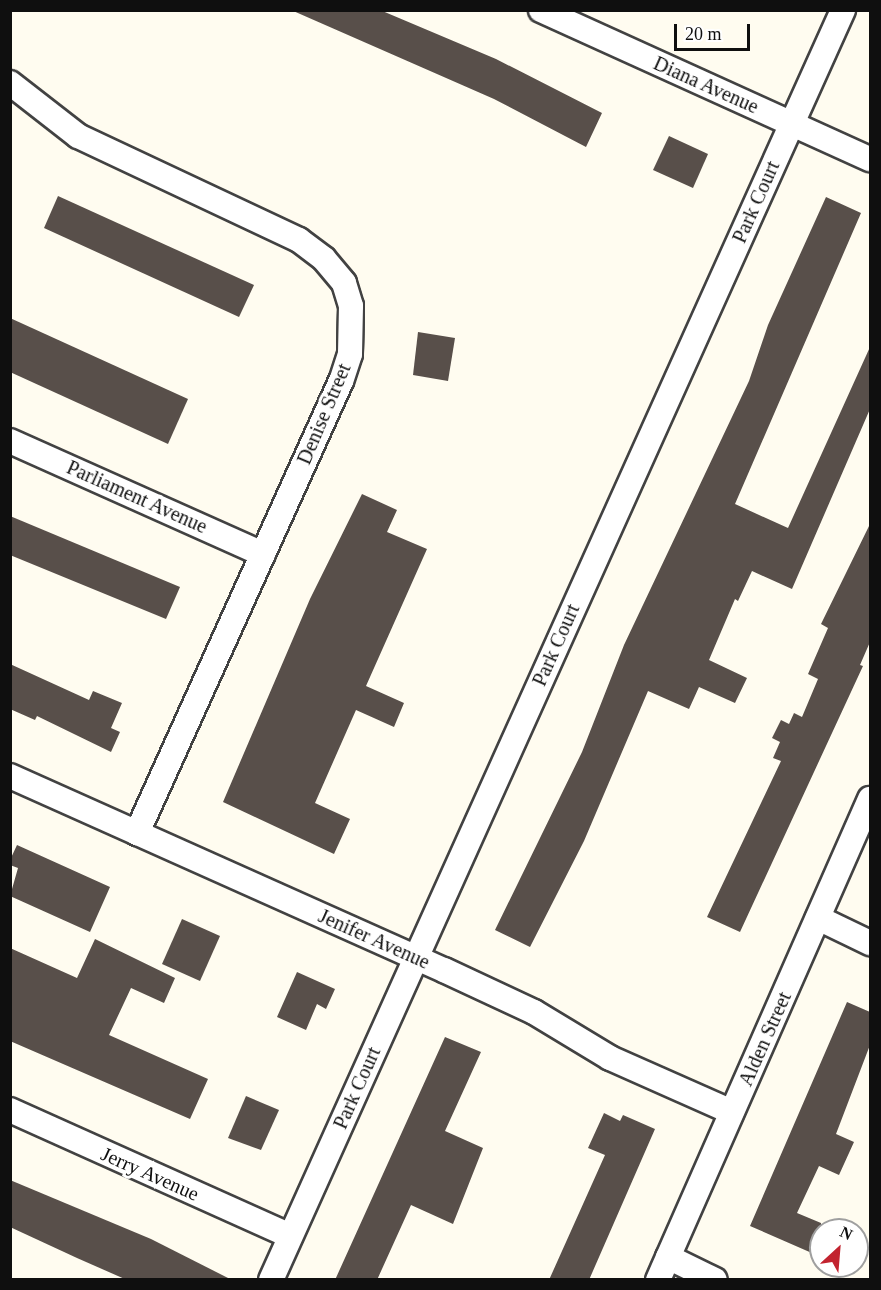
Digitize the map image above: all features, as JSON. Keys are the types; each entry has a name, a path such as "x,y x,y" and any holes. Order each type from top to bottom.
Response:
{"street":[{"name":"Diana Avenue","path":"541,10 870,159"},
{"name":"Park Court","path":"271,1280 843,10"},
{"name":"Denise Street","path":"10,82 78,136 299,240 324,259 344,282 351,306 350,354 137,833"},
{"name":"Parliament Avenue","path":"10,441 263,554"},
{"name":"Jenifer Avenue","path":"10,776 416,957 534,1012 610,1058 732,1112"},
{"name":"Alden Street","path":"658,1280 870,798"},
{"path":"818,918 870,943"},
{"name":"Jerry Avenue","path":"10,1110 290,1236"},
{"path":"668,1257 714,1280"}],"building":[{"path":"291,10 380,10 496,59 602,113 586,147 494,99"},
{"path":"669,136 708,154 693,188 653,170"},
{"path":"58,196 254,285 239,317 44,228"},
{"path":"826,197 861,213 735,504 788,528 870,347 870,409 792,589 752,571 738,601 735,599 709,660 747,678 735,703 699,687 689,709 648,691 584,841 530,947 495,930 582,752 624,645 749,381 768,325"},
{"path":"10,318 188,399 168,444 10,372"},
{"path":"418,332 455,338 448,381 413,375"},
{"path":"362,494 397,510 387,532 427,549 366,686 404,703 394,727 356,710 315,803 350,819 334,854 223,802 310,599"},
{"path":"10,516 180,587 166,619 10,555"},
{"path":"870,524 870,642 860,665 863,666 740,932 707,917 781,761 773,758 780,742 772,738 781,720 789,724 794,713 802,717 818,679 808,674 828,628 821,624"},
{"path":"10,664 89,700 93,691 122,703 111,728 120,732 111,752 37,716 35,720 10,709"},
{"path":"17,845 110,887 90,932 10,896 18,868 10,865 10,860"},
{"path":"182,919 220,936 200,981 162,964"},
{"path":"95,939 175,978 164,1003 131,988 109,1035 208,1079 190,1119 10,1041 10,948 77,978"},
{"path":"297,972 335,989 326,1009 317,1004 306,1030 277,1017"},
{"path":"847,1002 870,1012 870,1045 836,1134 854,1142 839,1175 819,1166 797,1213 809,1218 809,1252 750,1226"},
{"path":"445,1037 481,1052 445,1131 483,1148 453,1224 411,1205 377,1280 335,1280"},
{"path":"246,1096 279,1110 261,1150 228,1138"},
{"path":"604,1113 620,1121 623,1115 655,1129 589,1280 549,1280 605,1155 588,1148"},
{"path":"10,1180 151,1239 232,1280 127,1280 77,1258 10,1227"}]}
